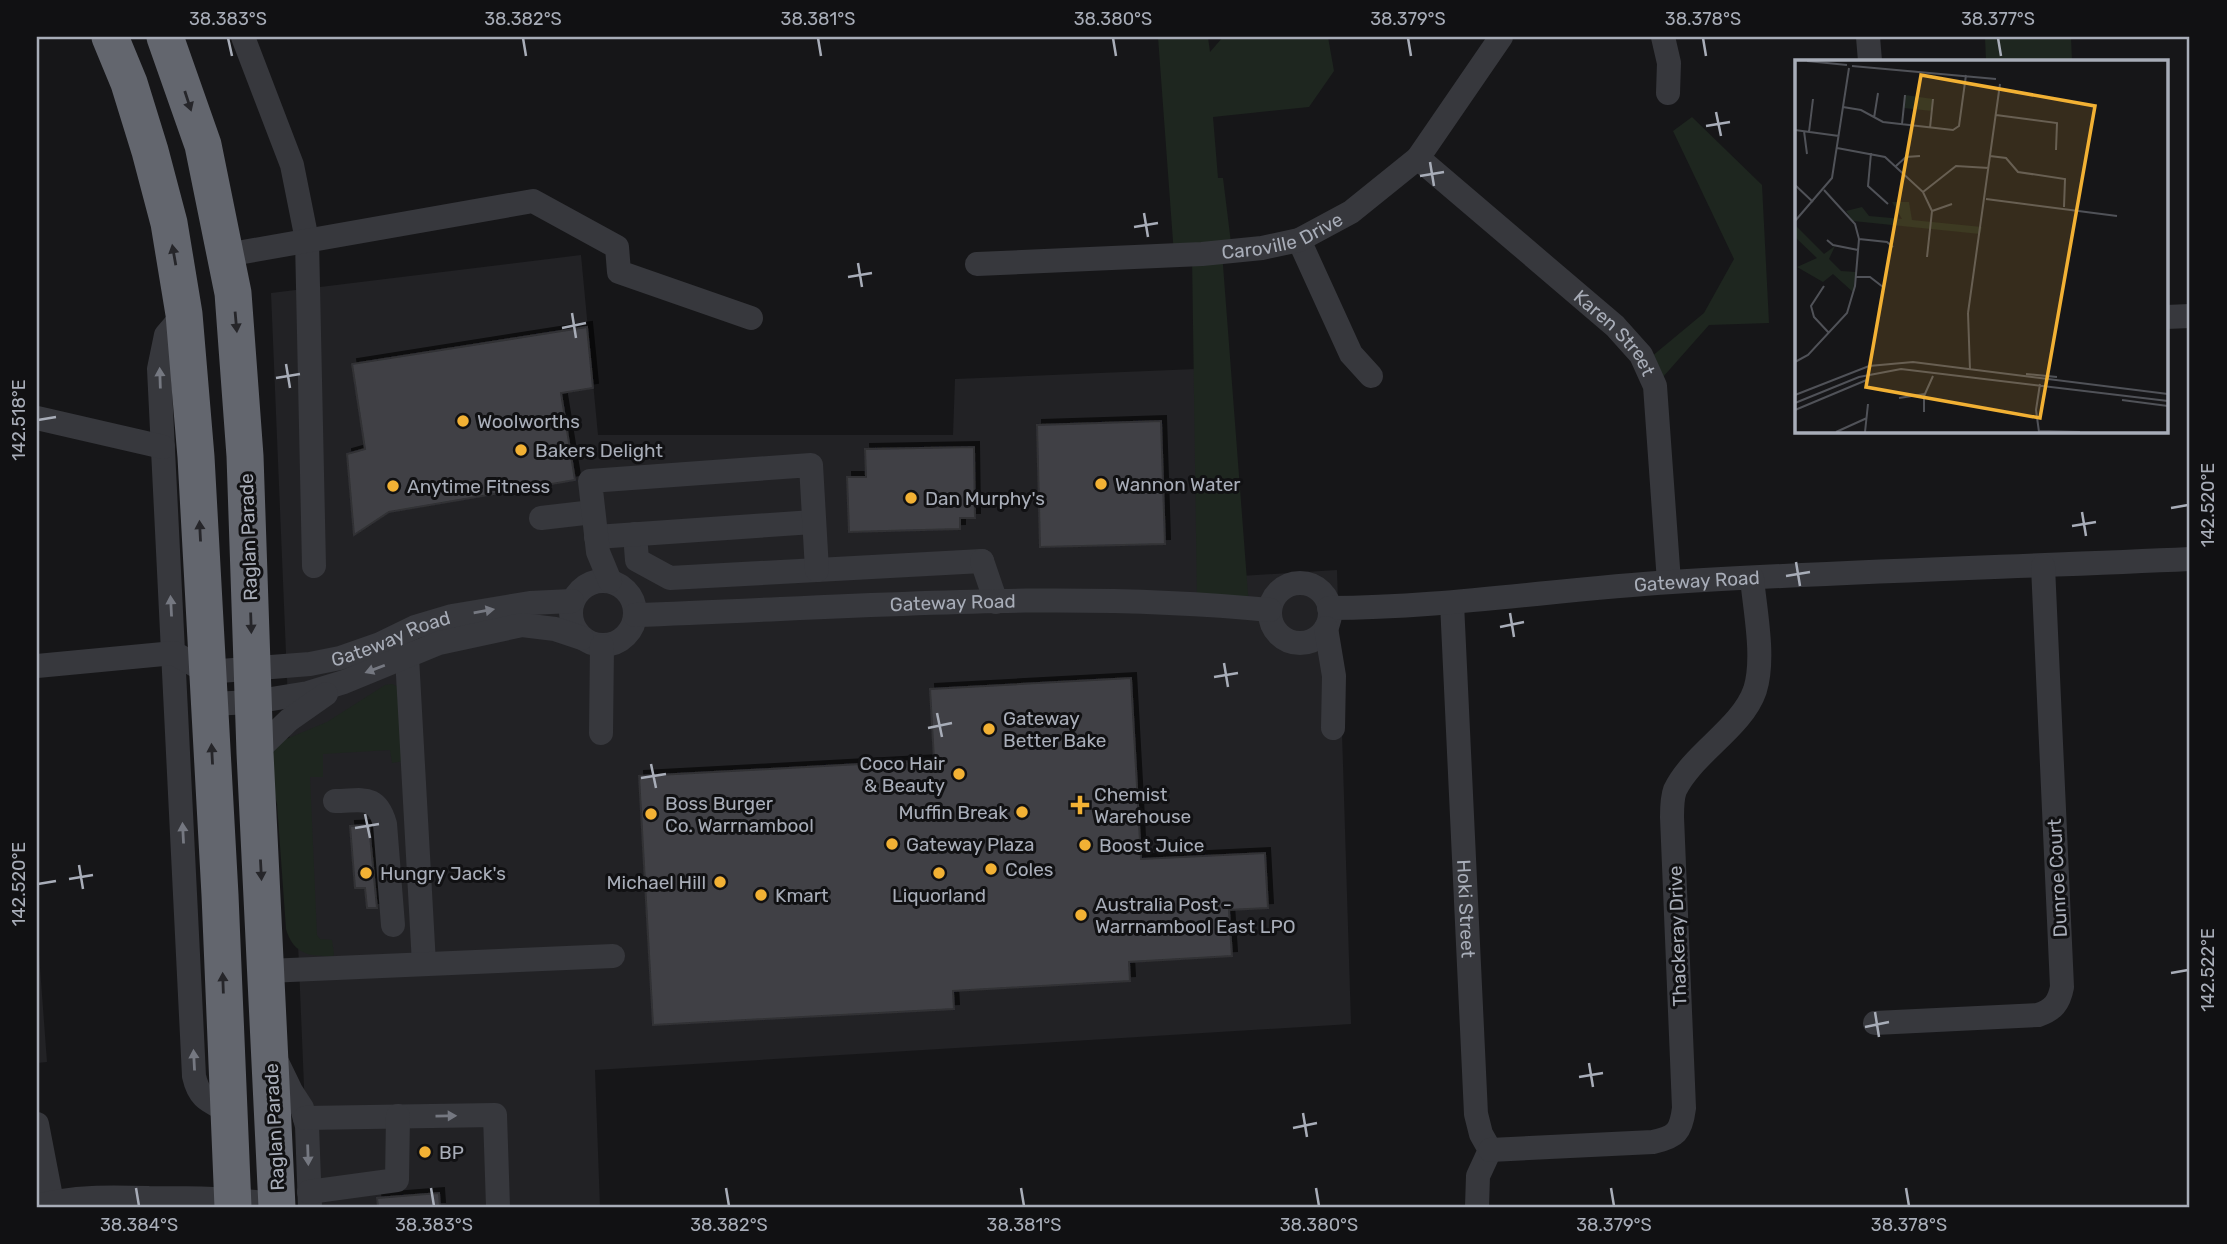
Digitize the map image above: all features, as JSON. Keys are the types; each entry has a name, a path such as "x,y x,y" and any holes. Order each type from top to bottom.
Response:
{"highway":[{"path":"110,37 129,83 150,151 169,223 184,314 196,457 233,1203"},
{"name":"Raglan Parade","path":"165,37 203,145 233,293 240,363 255,753 270,1046 293,1203"}],"street":[{"path":"243,37 292,165 307,240 314,566"},
{"name":"Caroville Drive","path":"977,264 1202,254 1262,248 1299,240 1351,212 1418,158 1501,37"},
{"path":"1663,37 1669,63 1668,93"},
{"path":"1868,37 1870,60"},
{"name":"Karen Street","path":"1418,158 1615,326 1641,355 1655,386 1669,582"},
{"path":"226,255 533,201 617,247 620,272 751,318"},
{"path":"1299,240 1351,354 1371,376"},
{"path":"184,314 166,335 159,369 194,1076 197,1089 205,1099 229,1111"},
{"path":"2168,317 2190,316"},
{"path":"37,418 163,447"},
{"path":"590,589 620,586 634,604 635,615 628,634 612,644 592,642 574,627 570,615 590,589 597,544 590,481 811,465 817,570"},
{"path":"541,518 593,512"},
{"path":"597,544 635,534 813,522"},
{"path":"635,534 638,559 670,578 982,561"},
{"name":"Gateway Road","path":"1328,618 1378,608 1669,582 2190,559"},
{"path":"982,561 996,602"},
{"path":"971,602 982,561"},
{"name":"Dunroe Court","path":"1875,1023 2038,1015 2055,1007 2060,997 2062,987 2043,566"},
{"name":"Thackeray Drive","path":"1490,1150 1653,1142 1671,1138 1682,1126 1684,1108 1672,817 1674,792 1690,769 1740,714 1754,692 1759,670 1752,578"},
{"path":"1300,643 1311,655 1334,716 1334,676 1328,618 1321,593 1307,584 1283,589 1273,601 1270,610 1275,630 1286,640 1300,643 1315,639 1328,618"},
{"name":"Gateway Road","path":"254,685 310,664 340,658 380,644 415,627 590,589"},
{"name":"Gateway Road","path":"635,615 971,602 1200,603 1270,610"},
{"name":"Hoki Street","path":"1452,603 1476,1114 1481,1134 1490,1150"},
{"name":"Gateway Road","path":"208,688 254,685 308,693 344,682 439,643 522,625 555,629 592,642"},
{"path":"592,642 601,733"},
{"path":"174,653 208,688"},
{"path":"37,666 174,653"},
{"path":"407,657 424,964"},
{"name":"Gateway Road","path":"255,753 289,720 344,682"},
{"path":"335,801 370,800 381,812 385,824 393,925"},
{"path":"267,971 613,956"},
{"name":"Raglan Parade","path":"270,1046 305,1118 293,1203"},
{"path":"305,1118 495,1115 498,1207"},
{"path":"37,1124 45,1204 99,1197 293,1203 397,1180 398,1116"},
{"path":"1476,1207 1478,1176 1490,1150"}],"shaded area":[{"path":"1158,37 1208,37 1210,52 1223,37 1328,37 1334,71 1309,107 1213,117 1218,178 1223,178 1232,251 1222,252 1249,607 1197,603 1192,254 1174,255"},
{"path":"1985,37 2071,37 2072,60 1986,60"},
{"path":"1692,117 1762,185 1769,323 1709,325 1655,386 1645,362 1704,313 1734,259 1673,131"},
{"path":"581,255 598,435 953,435 955,379 1196,369 1209,578 1337,570 1351,1024 595,1070 600,1207 309,1207 271,293"},
{"path":"385,685 398,687 404,761 392,763 390,750 323,754 323,777 310,777 317,935 320,939 332,940 334,954 310,954 293,944 286,929 271,756 279,742 327,722"},
{"path":"37,927 47,1062 37,1063"}],"building":[{"name":"Woolworths","path":"587,327 593,388 561,393 575,480 389,512 354,535 347,454 365,449 352,364"},
{"name":"Wannon Water","path":"1161,421 1165,544 1040,547 1037,425"},
{"name":"Dan Murphy's","path":"974,447 975,518 960,518 960,529 849,532 847,477 866,477 865,449"},
{"name":"Gateway Plaza","path":"1131,678 1141,859 1265,853 1268,908 1229,910 1232,956 1129,962 1130,981 953,991 954,1009 653,1025 639,776 934,760 930,689"},
{"path":"369,825 377,908 367,908 365,888 355,888 350,826"},
{"path":"439,1193 440,1207 378,1207 377,1198"}],"place":[{"name":"Woolworths","path":"463,421"},
{"name":"Bakers Delight","path":"521,450"},
{"name":"Wannon Water","path":"1101,484"},
{"name":"Anytime Fitness","path":"393,486"},
{"name":"Dan Murphy's","path":"911,498"},
{"name":"Gateway Better Bake","path":"989,729"},
{"name":"Coco Hair & Beauty","path":"959,774"},
{"name":"Chemist Warehouse","path":"1080,805"},
{"name":"Muffin Break","path":"1022,812"},
{"name":"Boss Burger Co. Warrnambool","path":"651,814"},
{"name":"Gateway Plaza","path":"892,844"},
{"name":"Boost Juice","path":"1085,845"},
{"name":"Coles","path":"991,869"},
{"name":"Hungry Jack's","path":"366,873"},
{"name":"Liquorland","path":"939,873"},
{"name":"Michael Hill","path":"720,882"},
{"name":"Kmart","path":"761,895"},
{"name":"Australia Post - Warrnambool East LPO","path":"1081,915"},
{"name":"BP","path":"425,1152"}]}
